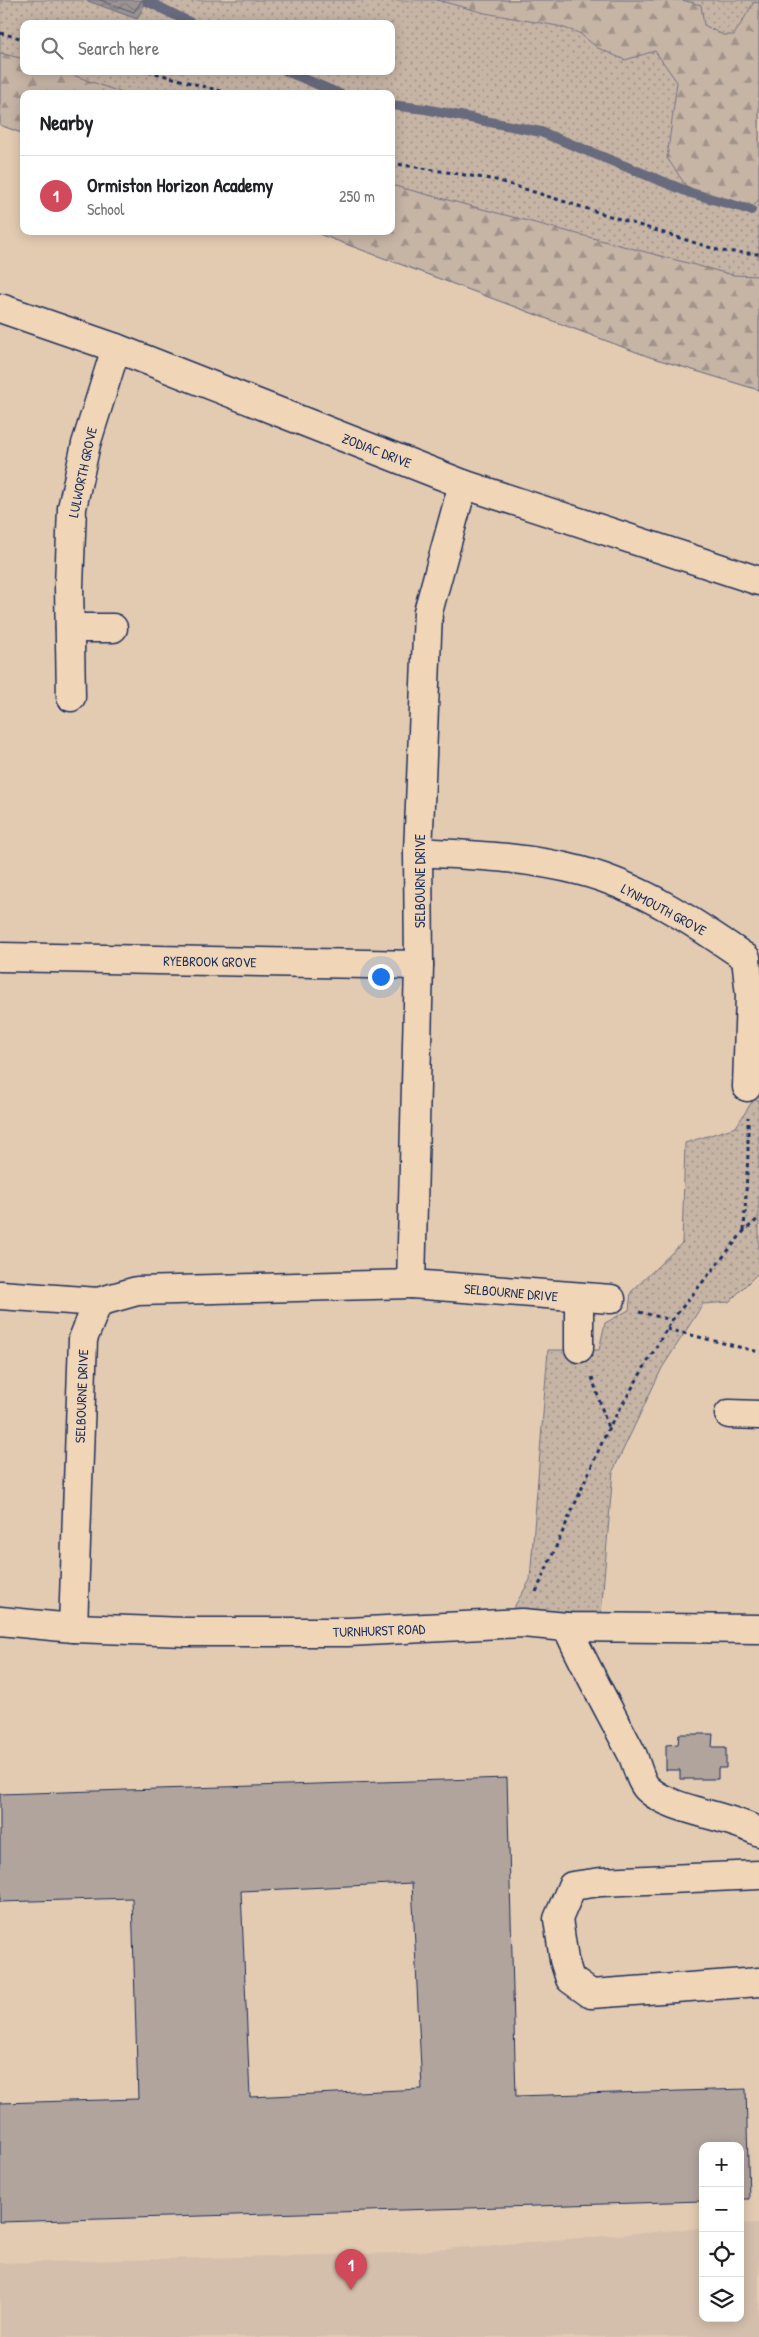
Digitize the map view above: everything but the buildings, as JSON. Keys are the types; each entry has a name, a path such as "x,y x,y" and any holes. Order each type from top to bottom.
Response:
{"street":[{"name":"ZODIAC DRIVE","path":"0,308 116,348 463,484 759,581"},
{"name":"LULWORTH GROVE","path":"71,697 69,586 72,508 86,444 116,348"},
{"name":"SELBOURNE DRIVE","path":"411,1284 419,965 418,852 428,612 463,484"},
{"path":"70,628 113,628"},
{"name":"LYNMOUTH GROVE","path":"418,852 498,857 582,871 636,891 690,919 746,958 750,995 748,1087"},
{"name":"RYEBROOK GROVE","path":"0,957 419,965"},
{"name":"SELBOURNE DRIVE","path":"74,1628 83,1340 98,1302 136,1291 411,1284 611,1299"},
{"path":"0,1295 98,1302"},
{"path":"579,1297 579,1348"},
{"path":"729,1414 759,1415"},
{"name":"TURNHURST ROAD","path":"0,1621 74,1628 186,1632 348,1632 522,1623 566,1627 759,1629"},
{"path":"566,1627 588,1673 637,1764 647,1790 668,1802 742,1823 759,1832"},
{"path":"759,1875 601,1882 572,1886 558,1919 564,1960 570,1979 591,1994 759,1982"}],"path":[{"path":"0,33 20,38"},
{"path":"162,75 217,90"},
{"path":"395,164 496,180 721,251 759,254"},
{"path":"744,1231 748,1154 748,1087"},
{"path":"522,1623 608,1429 667,1329 744,1231 759,1218"},
{"path":"667,1329 759,1352"},
{"path":"579,1348 596,1384 608,1429"}],"shaded area":[{"path":"759,2223 759,2337 0,2337 0,2263 396,2253 699,2228 699,2322 744,2322 744,2224"}],"green space":[{"path":"0,0 759,0 759,390 650,357 322,235 395,235 395,90 20,90 20,132 0,125"},
{"path":"437,0 682,0 701,5 704,25 723,35 734,35 754,2 759,3 759,199 751,210 691,193 667,158 677,82 655,51 625,60 598,48 579,33 558,26 485,13"},
{"path":"0,53 20,58 20,75 73,75 114,90 20,90 20,132 0,125"},
{"path":"395,186 733,275 759,276 759,390 650,357 322,235 395,235"},
{"path":"753,1100 759,1100 759,1272 729,1302 703,1304 662,1368 613,1471 600,1626 504,1624 530,1580 548,1350 599,1350 605,1323 629,1310 631,1292 682,1243 685,1143 736,1127"}],"water":[{"path":"85,0 147,0 147,1 137,19"}],"waterway":[{"path":"147,1 185,20"},
{"path":"295,75 331,90"},
{"path":"395,105 425,109 541,132 691,193 751,210"}],"place":[{"name":"Ormiston Horizon Academy","path":"351,2290"}]}
